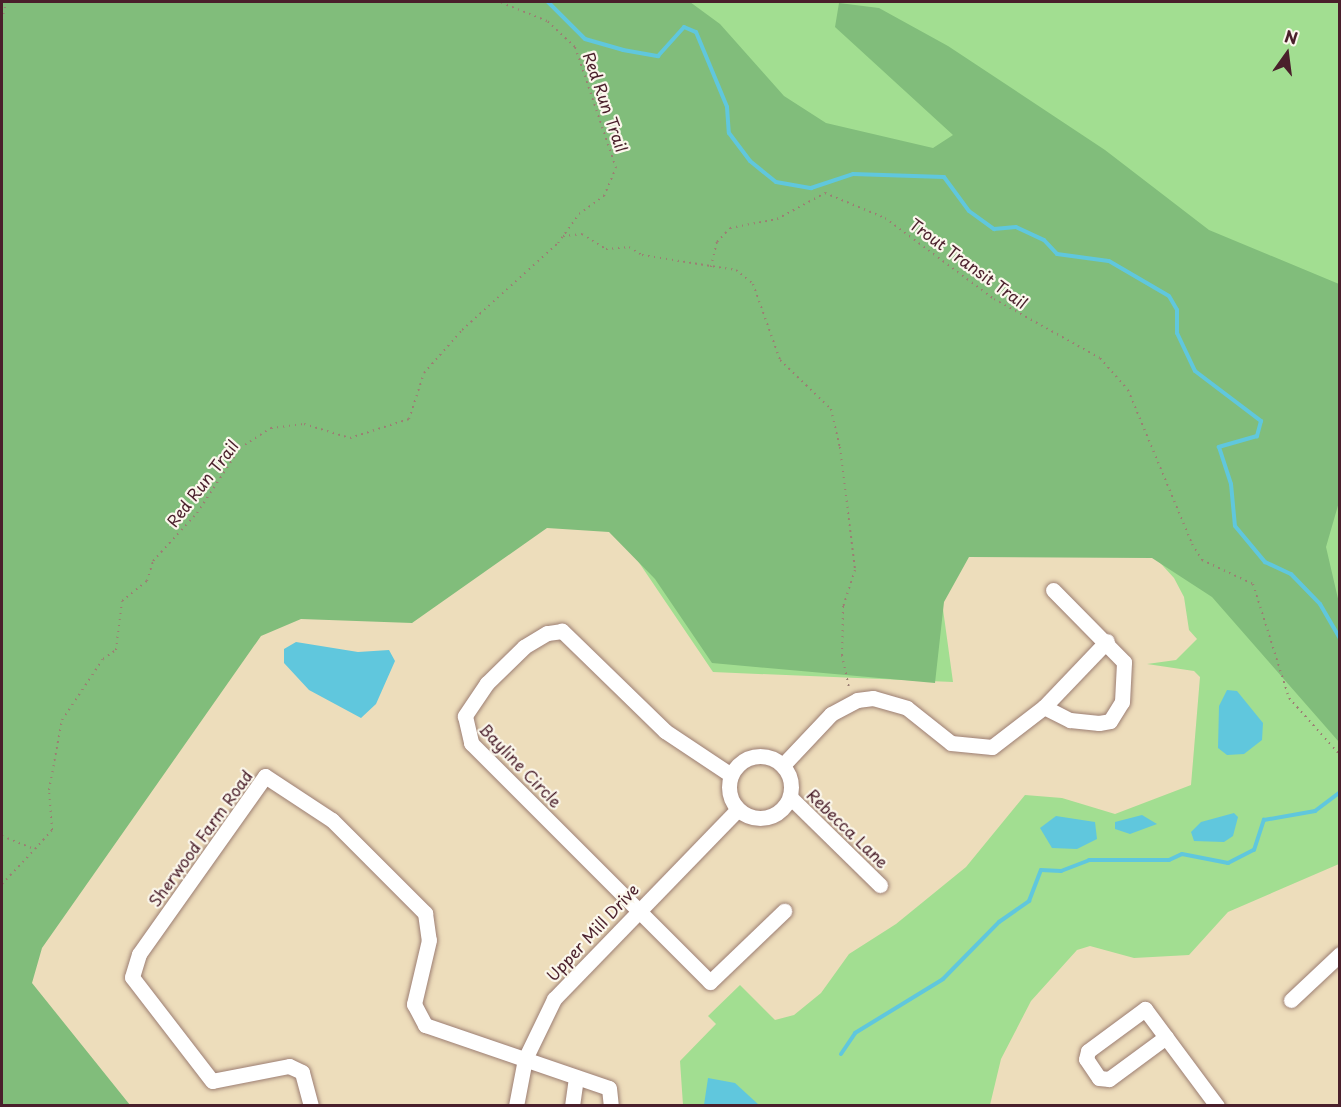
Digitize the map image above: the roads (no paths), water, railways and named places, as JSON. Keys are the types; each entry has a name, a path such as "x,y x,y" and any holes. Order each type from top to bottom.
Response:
{"street":[{"path":"1044,708 1078,722 1110,720 1118,713 1124,662 1107,641 1053,590"},
{"name":"Bayline Circle","path":"638,909 471,742 464,725 473,701 524,647 546,633 562,631 665,731 731,775"},
{"path":"783,765 831,714 853,702 892,701 951,742 978,748 1004,741 1044,708 1107,641"},
{"path":"754,756 783,765 791,780 790,797 767,818 738,809 729,793 731,775 754,756"},
{"name":"Sherwood Farm Road","path":"311,1106 302,1072 288,1066 212,1081 132,977 139,954 265,776 332,820 425,913 429,940 415,992 417,1017 435,1031 525,1059"},
{"name":"Rebecca Lane","path":"790,797 880,885"},
{"name":"Upper Mill Drive","path":"516,1106 525,1059 554,999 638,909 738,809"},
{"path":"638,909 710,982 784,911"},
{"path":"1292,1000 1340,954"},
{"path":"1166,1037 1109,1079 1099,1078 1086,1059 1088,1051 1144,1009 1166,1037 1217,1106"},
{"path":"525,1059 609,1088 610,1106"},
{"path":"572,1106 576,1077"}],"water":[{"path":"296,642 358,652 389,650 395,661 376,704 361,718 309,690 284,663 284,649"},
{"path":"1227,690 1237,691 1263,723 1262,740 1244,754 1227,755 1218,748 1219,706"},
{"path":"1234,813 1238,817 1233,836 1224,842 1194,841 1191,832 1201,822"},
{"path":"1142,815 1157,824 1130,834 1115,829 1115,822"},
{"path":"1056,816 1095,822 1097,839 1077,849 1052,848 1040,828"},
{"path":"708,1078 735,1083 759,1105 704,1105"}],"waterway":[{"path":"548,2 585,39 623,50 658,56 684,27 696,32 727,107 729,133 750,161 776,182 811,188 853,174 944,177 969,211 994,229 1016,227 1044,240 1057,254 1109,261 1169,296 1177,310 1177,333 1195,371 1261,421 1257,436 1219,447 1231,484 1235,526 1265,562 1291,574 1320,604 1340,638"},
{"path":"1340,651 1340,666"},
{"path":"841,1054 855,1033 943,979 999,922 1029,901 1041,870 1061,871 1089,860 1169,860 1182,854 1228,863 1254,850 1264,820 1315,811 1340,792"}]}
